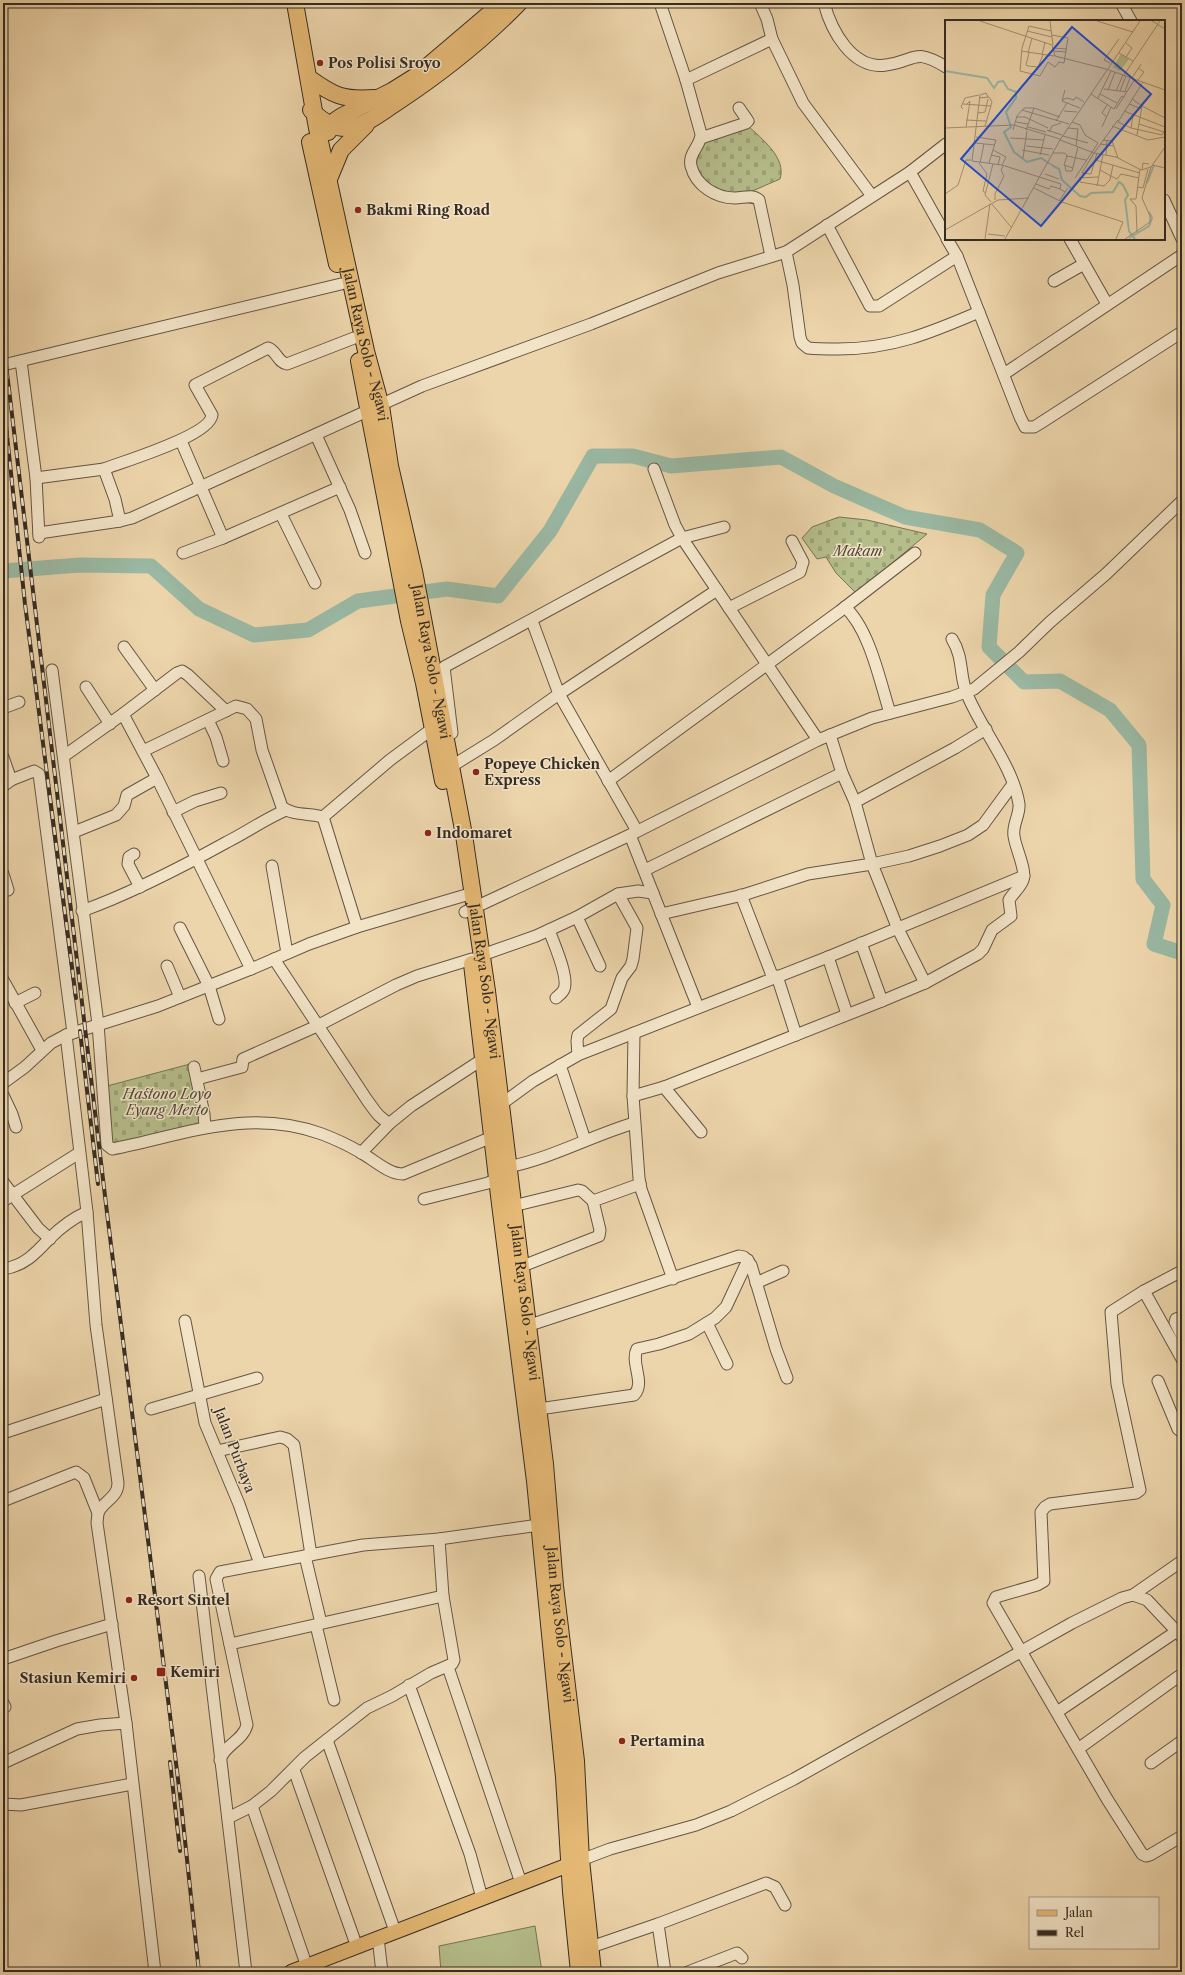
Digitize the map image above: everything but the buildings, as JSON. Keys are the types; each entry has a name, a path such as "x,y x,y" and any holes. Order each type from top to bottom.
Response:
{"highway":[{"name":"Jalan Raya Solo - Ngawi","path":"284,3 313,160 354,338 375,408"},
{"name":"Jalan Raya Solo - Ngawi","path":"295,3 314,114 366,351 375,408 415,612 454,764 464,835 469,902"},
{"path":"313,160 321,143 332,126 342,116 404,84 421,73 502,3"},
{"path":"329,179 341,150 360,129 485,36 519,3"},
{"path":"309,78 333,94 345,98 379,97"},
{"path":"302,102 314,114 332,126 348,128 378,115"},
{"name":"Jalan Raya Solo - Ngawi","path":"415,612 424,683 432,729 469,902 500,1105 527,1326 539,1409 555,1586 574,1739 575,1863 579,1972"},
{"name":"Jalan Raya Solo - Ngawi","path":"477,957 483,1059 527,1412 564,1777 575,1863 591,1947 593,1972"}],"main road":[{"path":"291,1972 575,1863"}],"street":[{"path":"660,3 686,80 701,138 691,160 694,172 702,184 710,192 727,197 752,197 759,200 771,256"},
{"path":"760,3 767,18 772,39 803,103 872,196"},
{"path":"824,3 839,37 848,51 859,59 883,66 917,56 935,61 945,66"},
{"path":"1122,3 1130,20"},
{"path":"686,80 772,39"},
{"path":"701,138 746,123 748,121 739,108"},
{"path":"21,361 36,478 39,535 120,521 132,518 422,386 591,324 666,292 718,273 786,252 910,172 945,145"},
{"path":"910,172 945,234"},
{"path":"1165,202 1182,239"},
{"path":"827,225 870,306 879,306 957,256"},
{"path":"948,240 957,256 1004,374 1022,424 1025,427 1034,426 1182,332"},
{"path":"1071,240 1107,304"},
{"path":"786,252 793,285 800,337 802,343 808,348 854,349 886,346 929,333 979,312"},
{"path":"1004,374 1182,255"},
{"path":"1054,281 1084,264"},
{"path":"3,365 341,284"},
{"path":"36,478 104,469 181,441 203,428 212,418 211,411 194,385 268,348 274,351 283,363 287,364 354,338"},
{"path":"316,435 340,487 365,553"},
{"path":"181,441 223,538"},
{"path":"104,469 120,521"},
{"path":"654,469 682,538 818,740"},
{"path":"183,553 281,514 340,487"},
{"path":"3,1083 25,1067 51,1043 70,1034 180,997 287,953 357,927 469,902 633,833 818,740 860,722 966,693 980,686 1132,550 1182,501"},
{"path":"281,514 315,583"},
{"path":"717,590 559,694 494,740 454,764 444,668 682,538 724,526"},
{"path":"729,608 800,572 803,562 792,541"},
{"path":"608,782 845,607 915,553"},
{"path":"845,607 855,620 869,650 890,713"},
{"path":"532,621 559,694 608,782 633,833 644,870 698,1007"},
{"path":"633,1096 664,1087 925,983 981,952 992,930 1011,916 1009,900 1021,884 1024,876 1013,830 1019,805 1013,784 986,729 966,693 960,655 952,639"},
{"path":"124,647 155,690"},
{"path":"52,670 74,832 82,911 98,1024 107,1145 109,1148 112,1149 143,1143 205,1127 233,1123 289,1126 321,1134 361,1153 390,1170 403,1174 492,1137"},
{"path":"64,756 110,724 177,673 182,671 226,711"},
{"path":"86,687 110,724"},
{"path":"3,708 19,702"},
{"path":"143,751 236,706 242,706 252,714 256,720 262,750 275,790 279,801 286,810"},
{"path":"123,714 157,778 251,969"},
{"path":"208,720 216,737 223,761"},
{"path":"323,817 390,760 432,729"},
{"path":"855,802 955,748 986,729"},
{"path":"830,735 842,773 855,802 872,864 898,929 925,983"},
{"path":"3,757 6,786 34,771 39,774 70,1034 79,1154 87,1212 96,1325 118,1487 116,1493 102,1505 98,1513 97,1523 126,1723 155,1972"},
{"path":"644,870 842,773"},
{"path":"74,832 116,815 124,806 127,795 157,778"},
{"path":"661,914 741,895 808,874 872,864 909,856 940,846 978,830 983,826 1013,784"},
{"path":"173,812 195,801 221,793"},
{"path":"82,911 140,887 242,834 258,822 286,810 323,817"},
{"path":"323,817 357,927"},
{"path":"134,854 129,857 128,864 140,887"},
{"path":"272,866 287,953"},
{"path":"3,874 8,890"},
{"path":"500,1105 533,1081 578,1055 898,929 1024,876"},
{"path":"197,1079 242,1067 243,1059 318,1026 396,985 417,976 477,957 549,930 618,894 638,891 653,893"},
{"path":"578,1055 578,1035 611,1009 622,978 631,966 633,959 637,928 618,894"},
{"path":"741,895 775,977 796,1035"},
{"path":"577,916 600,966"},
{"path":"180,928 209,986 218,1019"},
{"path":"549,930 564,977 565,986 563,991 556,998"},
{"path":"861,943 882,1001"},
{"path":"828,957 847,1014"},
{"path":"274,959 378,1116 382,1120 390,1123"},
{"path":"167,966 180,997"},
{"path":"3,982 42,1050"},
{"path":"15,1003 35,992"},
{"path":"634,1033 634,1123 640,1184 673,1279"},
{"path":"361,1153 390,1123 411,1106 483,1059"},
{"path":"560,1065 585,1140"},
{"path":"194,1067 204,1114 205,1127"},
{"path":"664,1087 702,1132"},
{"path":"3,1095 16,1127"},
{"path":"508,1167 543,1157 585,1140 634,1123"},
{"path":"3,1201 79,1154"},
{"path":"424,1199 488,1183 497,1179"},
{"path":"3,1182 38,1228 50,1239"},
{"path":"593,1201 640,1184"},
{"path":"513,1206 578,1190 582,1191 593,1201 600,1230 599,1236 520,1267"},
{"path":"3,1269 28,1260 74,1218 87,1212"},
{"path":"527,1326 739,1256 748,1260 777,1352 787,1378"},
{"path":"539,1409 634,1395 638,1386 635,1359 637,1349 673,1340 707,1323 726,1307 748,1260"},
{"path":"756,1283 783,1271"},
{"path":"1182,1271 1144,1291 1111,1312 1117,1384 1140,1490 1136,1493 1050,1504 1045,1507 1041,1512 1044,1580 1037,1586 996,1597 993,1601 1021,1653 1107,1799 1142,1854 1146,1856 1150,1855 1182,1836"},
{"path":"1144,1291 1182,1359"},
{"path":"1182,1317 1176,1319 1175,1322 1182,1336"},
{"name":"Jalan Purbaya","path":"185,1321 201,1395 205,1423 239,1504 260,1564"},
{"path":"707,1323 727,1364"},
{"path":"151,1408 257,1378"},
{"path":"1158,1382 1178,1429 1182,1432"},
{"path":"3,1433 106,1400"},
{"path":"217,1451 280,1438 287,1439 294,1445 318,1624 334,1700"},
{"path":"3,1501 76,1472 84,1478 98,1513"},
{"path":"220,1760 223,1754 244,1733 247,1725 216,1576 222,1572 363,1545 439,1539 539,1525"},
{"path":"228,1818 252,1806 271,1792 311,1753 367,1708 392,1696 431,1672 448,1667 452,1664 454,1660 443,1596 439,1539"},
{"path":"575,1863 610,1850 689,1827 731,1811 794,1779 1089,1614 1122,1598 1133,1595 1182,1561"},
{"path":"199,1576 246,1972"},
{"path":"1057,1712 1179,1634 1147,1600 1133,1595"},
{"path":"230,1644 443,1596"},
{"path":"4,1657 112,1624"},
{"path":"448,1667 521,1884"},
{"path":"1078,1749 1182,1674"},
{"path":"409,1685 470,1854 482,1898"},
{"path":"3,1763 77,1729 126,1723"},
{"path":"327,1740 395,1931"},
{"path":"1151,1763 1182,1741"},
{"path":"294,1770 357,1947"},
{"path":"3,1804 21,1805 132,1784"},
{"path":"252,1806 306,1967"},
{"path":"591,1947 658,1924 766,1882 775,1887 785,1905"},
{"path":"658,1924 665,1972"},
{"path":"378,1938 382,1972"},
{"path":"688,1972 737,1953 742,1958"}],"green space":[{"path":"748,126 772,149 780,164 780,179 750,192 739,195 709,186 696,171 695,156 703,141"},
{"name":"Makam","path":"839,517 867,520 927,534 856,593 836,573 826,557 817,559 802,538 812,527"},
{"name":"Hastono Loyo Eyang Merto","path":"190,1064 202,1126 115,1145 112,1142 107,1086"},
{"path":"535,1926 542,1972 441,1972 439,1946"}],"waterway":[{"path":"3,571 80,565 151,566 199,609 254,635 308,630 358,601 447,589 498,596 550,531 593,456 633,456 671,466 781,457 834,486 905,517 980,530 1017,553 993,595 989,647 1024,682 1060,681 1110,710 1139,745 1143,879 1163,905 1154,944 1182,953"}],"railway":[{"path":"3,339 108,1221 181,1803 199,1972"},
{"path":"3,398 25,604 76,998"},
{"path":"80,1031 98,1184"},
{"path":"170,1762 180,1851"}],"place":[{"name":"Pos Polisi Sroyo","path":"320,63"},
{"name":"Bakmi Ring Road","path":"358,210"},
{"name":"Popeye Chicken Express","path":"476,772"},
{"name":"Indomaret","path":"428,833"},
{"name":"Resort Sintel","path":"129,1600"},
{"name":"Kemiri","path":"161,1672"},
{"name":"Stasiun Kemiri","path":"134,1678"},
{"name":"Pertamina","path":"622,1741"}]}
